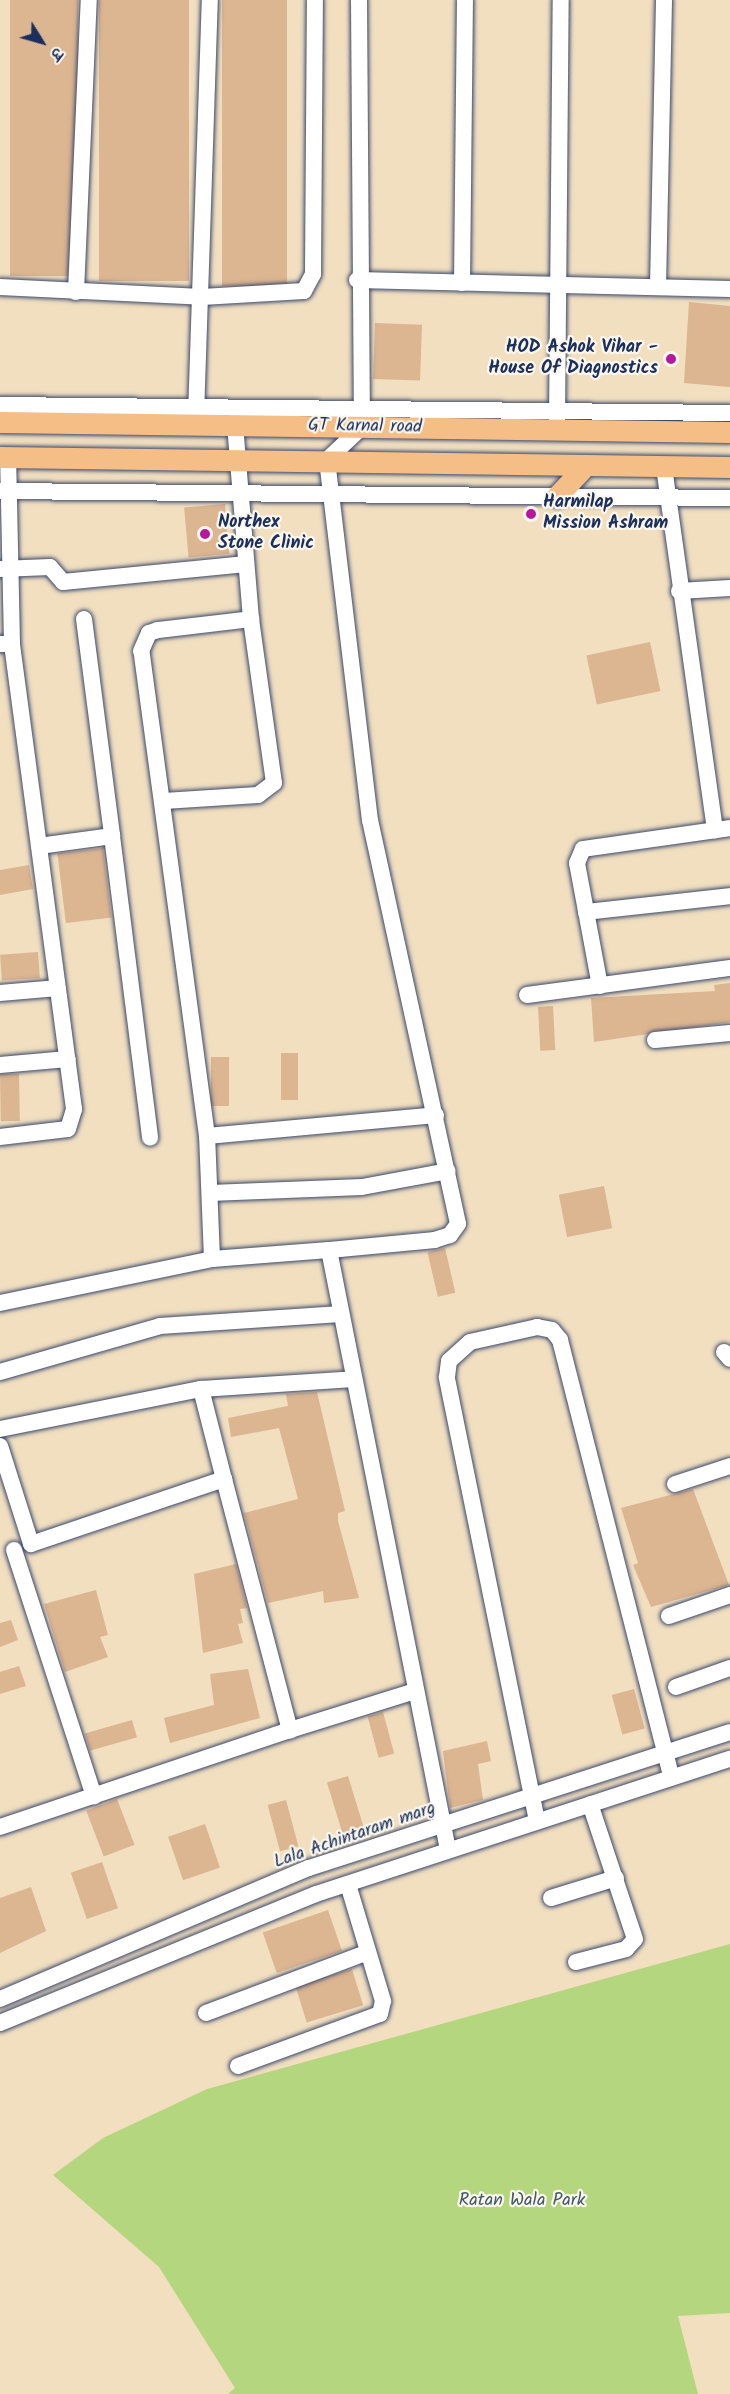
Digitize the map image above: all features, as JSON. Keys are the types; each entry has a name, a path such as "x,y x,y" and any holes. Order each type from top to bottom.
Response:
{"main road":[{"name":"GT Karnal road","path":"0,422 196,416 235,425 362,417 557,420 730,432"},
{"path":"4,457 238,458 730,467"},
{"path":"557,496 586,465"}],"street":[{"path":"76,292 89,0"},
{"path":"196,416 202,297 210,0"},
{"path":"0,287 202,297 292,296 310,284 315,0"},
{"path":"0,1303 212,1259 329,1250 450,1235 458,1224 370,820 327,460 362,417 357,280 359,0"},
{"path":"462,283 465,0"},
{"path":"561,0 557,420 730,413"},
{"path":"658,287 664,0"},
{"path":"357,280 730,289"},
{"path":"0,405 196,416 362,417"},
{"path":"164,801 258,795 274,783 251,619 235,425"},
{"path":"0,1137 68,1129 74,1109 39,846 6,644 4,457"},
{"path":"600,986 577,863 583,849 723,829 679,591 664,467"},
{"path":"4,491 241,496 730,498"},
{"path":"4,569 50,567 63,582 246,564"},
{"path":"679,591 730,588"},
{"path":"84,619 150,1138"},
{"path":"212,1259 207,1136 143,640 158,630 251,619"},
{"path":"39,846 112,836"},
{"path":"586,912 730,896"},
{"path":"527,995 730,968"},
{"path":"0,993 58,988"},
{"path":"655,1040 730,1033"},
{"path":"0,1065 68,1059"},
{"path":"207,1136 436,1115"},
{"path":"210,1194 362,1187 448,1171"},
{"path":"329,1250 448,1850"},
{"path":"0,1372 160,1326 341,1314"},
{"path":"537,1821 447,1377 449,1361 470,1342 537,1328 552,1330 560,1340 671,1777"},
{"path":"0,1429 201,1389 354,1379"},
{"path":"201,1389 290,1730"},
{"path":"0,1446 31,1544"},
{"path":"675,1484 730,1466"},
{"path":"94,1796 7,1553 224,1479"},
{"path":"669,1616 730,1595"},
{"path":"676,1687 730,1668"},
{"path":"0,1827 290,1730 415,1691"},
{"name":"Lala Achintaram marg","path":"1,1995 309,1869 730,1732"},
{"path":"0,2023 348,1884 730,1759"},
{"path":"576,1962 626,1948 635,1939 590,1804"},
{"path":"551,1898 616,1878"},
{"path":"238,2066 380,2014 383,2001 348,1884"},
{"path":"206,2013 368,1952"}],"green space":[{"name":"Ratan Wala Park","path":"730,1944 730,2313 678,2316 698,2394 228,2394 235,2388 159,2267 53,2175 103,2138 207,2089"}],"building":[{"path":"10,0 78,0 78,276 10,276"},
{"path":"99,0 189,0 189,281 99,281"},
{"path":"222,0 287,0 287,286 222,286"},
{"path":"689,302 730,306 730,387 684,383"},
{"path":"375,323 422,325 420,381 373,379"},
{"path":"225,504 229,554 189,557 184,508"},
{"path":"650,642 660,691 597,704 586,656"},
{"path":"103,848 112,917 66,923 57,854"},
{"path":"29,865 33,889 0,895 0,870"},
{"path":"38,952 40,978 2,981 0,955"},
{"path":"730,983 730,1022 594,1042 591,998 715,991 714,985"},
{"path":"553,1006 555,1050 540,1051 538,1007"},
{"path":"281,1053 298,1053 298,1100 281,1100"},
{"path":"211,1057 229,1057 229,1106 211,1106"},
{"path":"0,1074 19,1074 20,1121 1,1121"},
{"path":"604,1186 612,1228 567,1237 559,1195"},
{"path":"445,1248 455,1293 438,1297 427,1252"},
{"path":"317,1392 345,1511 338,1513 338,1521 359,1598 324,1603 323,1591 268,1603 244,1513 298,1499 279,1428 231,1437 228,1418 288,1406 286,1394"},
{"path":"693,1489 729,1585 651,1607 633,1565 638,1563 621,1508"},
{"path":"236,1564 247,1608 240,1609 243,1623 238,1624 243,1643 203,1653 194,1574"},
{"path":"96,1590 108,1635 100,1637 108,1657 65,1672 44,1604"},
{"path":"11,1620 18,1640 0,1647 0,1623"},
{"path":"19,1666 26,1686 0,1694 0,1672"},
{"path":"248,1669 260,1718 170,1743 164,1718 214,1705 210,1674"},
{"path":"634,1689 645,1729 622,1735 612,1695"},
{"path":"383,1712 394,1754 379,1758 368,1716"},
{"path":"132,1720 137,1737 90,1751 85,1734"},
{"path":"487,1741 491,1761 478,1764 483,1800 450,1808 443,1751"},
{"path":"348,1776 364,1830 343,1836 327,1782"},
{"path":"117,1799 135,1845 104,1857 86,1811"},
{"path":"286,1800 298,1846 280,1851 268,1805"},
{"path":"205,1824 220,1867 183,1880 168,1837"},
{"path":"102,1862 118,1908 87,1919 71,1873"},
{"path":"31,1887 46,1931 0,1953 0,1898"},
{"path":"328,1910 342,1951 277,1973 263,1932"},
{"path":"352,1969 363,2005 307,2023 296,1986"}],"place":[{"name":"HOD Ashok Vihar - House Of Diagnostics","path":"671,359"},
{"name":"Harmilap Mission Ashram","path":"531,514"},
{"name":"Northex Stone Clinic","path":"205,534"}]}
